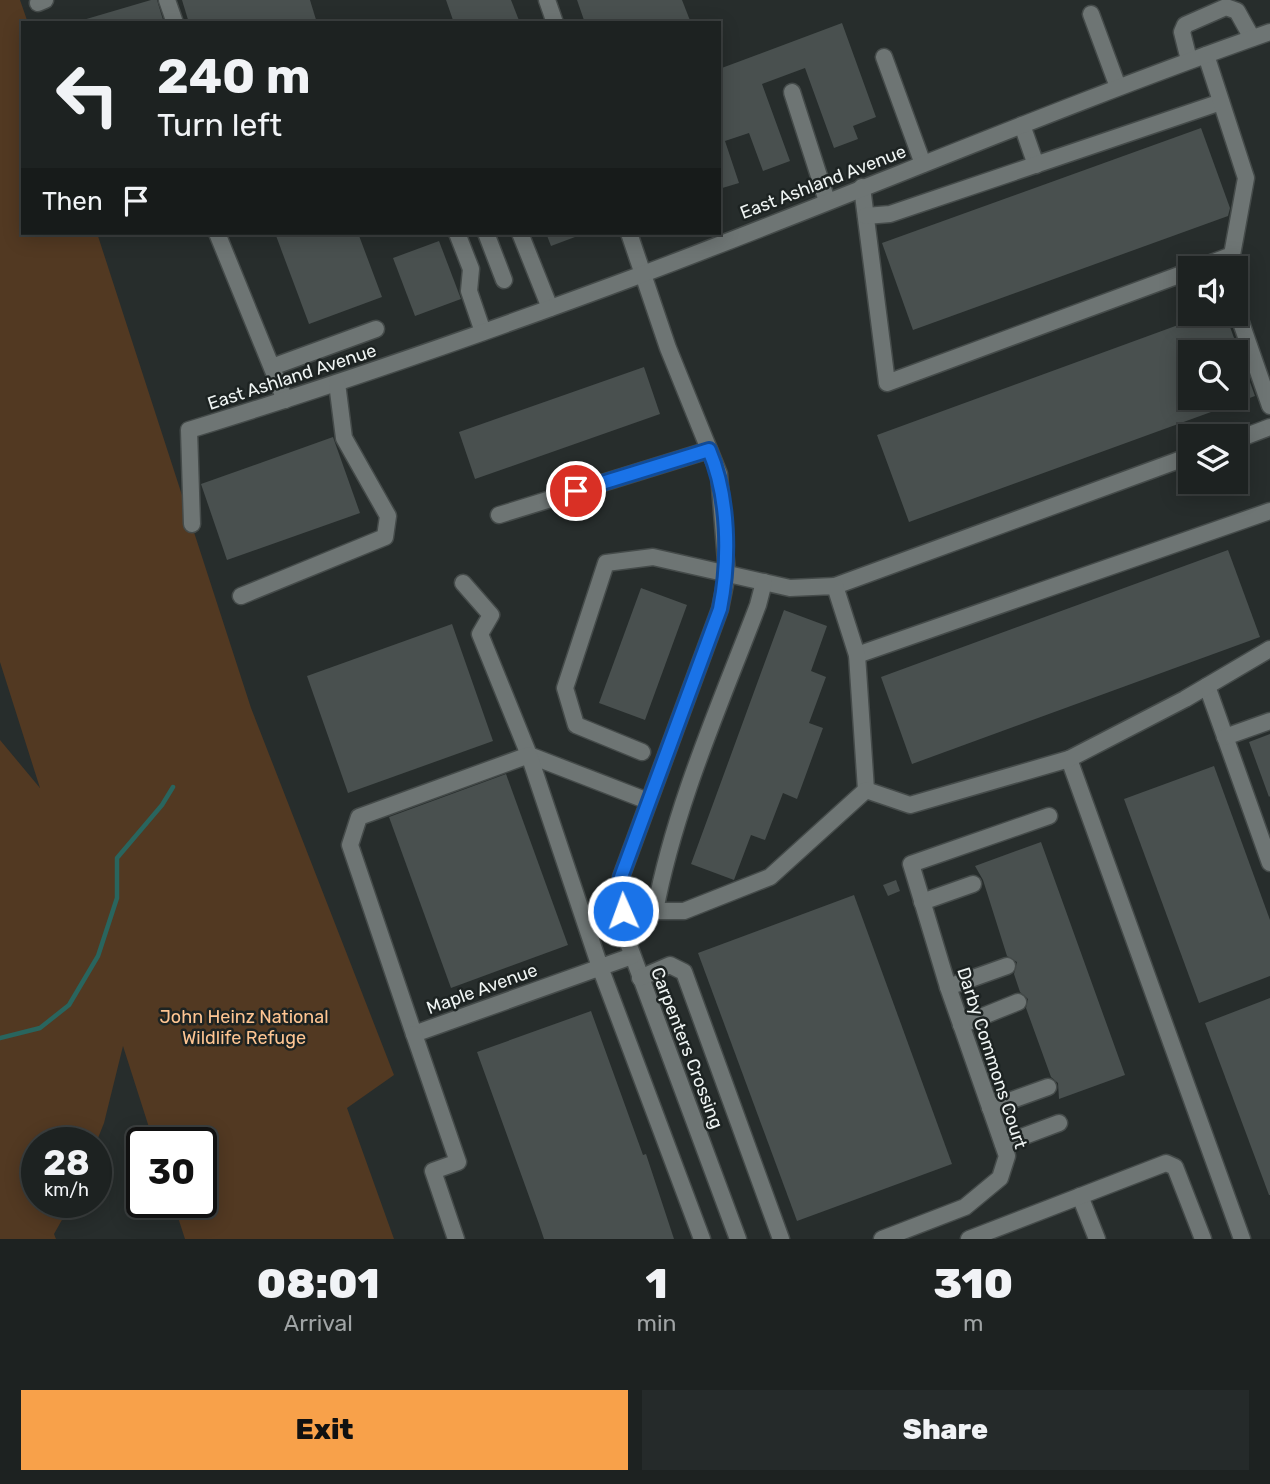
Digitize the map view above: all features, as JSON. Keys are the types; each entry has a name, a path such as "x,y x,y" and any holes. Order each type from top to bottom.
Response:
{"street":[{"path":"167,0 174,21"},
{"path":"547,0 554,21"},
{"path":"1189,60 1182,32 1185,25 1226,7 1237,11 1252,38"},
{"path":"1091,14 1118,87"},
{"name":"East Ashland Avenue","path":"192,524 189,430 337,383 550,308 1118,87 1270,32"},
{"path":"1206,55 1246,178 1234,256"},
{"path":"884,57 923,164"},
{"path":"792,92 827,201"},
{"path":"866,216 890,214 1221,102"},
{"path":"1022,125 1036,164"},
{"path":"862,187 887,383 1178,275"},
{"path":"218,235 285,400"},
{"path":"458,235 471,269 468,291 483,332"},
{"path":"487,235 504,280"},
{"path":"521,235 550,308"},
{"name":"Carpenters Crossing","path":"630,235 684,388 719,474 727,574 720,609 621,877 624,932 738,1239"},
{"path":"1242,326 1270,406"},
{"path":"272,367 376,329"},
{"path":"241,596 385,537 388,516 344,438 337,383"},
{"path":"1248,435 1270,427"},
{"path":"499,515 709,450"},
{"path":"642,752 576,725 565,688 606,563 653,556 790,588 835,586 1178,460"},
{"path":"857,655 1270,510"},
{"path":"655,911 664,860 678,817 758,605 764,582"},
{"path":"463,583 491,615 480,634 528,755 600,967 702,1239"},
{"path":"835,586 857,655 866,790"},
{"path":"866,790 910,805 1069,759 1185,699 1270,649"},
{"path":"1207,686 1270,863"},
{"path":"1225,737 1270,721"},
{"path":"528,755 648,801"},
{"name":"Maple Avenue","path":"528,755 359,817 350,845 414,1034 632,956"},
{"path":"1069,759 1242,1239"},
{"path":"623,911 684,911 770,877 866,790"},
{"name":"Darby Commons Court","path":"883,1239 965,1207 1000,1178 1007,1156 948,987 911,864 1049,816"},
{"path":"922,902 974,884"},
{"path":"640,978 670,965 684,972 781,1239"},
{"path":"948,987 1007,966"},
{"path":"961,1024 1017,1002"},
{"path":"414,1034 458,1162 433,1171 456,1239"},
{"path":"990,1108 1048,1087"},
{"path":"1003,1144 1059,1123"},
{"path":"969,1239 1000,1234 1080,1196 1166,1163 1175,1167 1203,1239"},
{"path":"1080,1196 1097,1239"}],"green space":[{"name":"John Heinz National Wildlife Refuge","path":"0,0 20,0 27,21 21,21 21,235 98,235 251,708 394,1075 347,1108 394,1239 185,1239 178,1218 217,1218 217,1127 149,1127 123,1046 102,1127 21,1127 21,1218 63,1218 54,1234 56,1239 0,1239 0,740 40,788 0,662"}],"building":[{"path":"157,0 163,21 83,21"},
{"path":"182,0 310,0 316,21 188,21"},
{"path":"446,0 511,0 519,21 453,21"},
{"path":"577,0 682,0 690,21 584,21"},
{"path":"842,23 876,117 853,126 858,139 834,148 805,68 762,84 790,161 763,171 749,133 725,141 739,183 721,188 721,68"},
{"path":"1201,128 1230,208 1228,216 913,330 882,243"},
{"path":"276,235 359,235 382,297 309,324"},
{"path":"547,235 580,235 551,246"},
{"path":"439,241 461,299 415,316 393,258"},
{"path":"1178,325 1230,326 1235,340 1178,340 1178,410 1217,410 909,522 877,435"},
{"path":"644,367 660,414 475,479 459,432"},
{"path":"1248,377 1255,396 1248,399"},
{"path":"333,437 360,513 227,560 201,484"},
{"path":"1228,550 1260,637 912,764 881,677"},
{"path":"641,588 687,605 645,720 599,703"},
{"path":"784,610 827,626 811,671 826,677 809,723 823,728 797,799 783,793 765,840 751,835 734,880 691,864"},
{"path":"452,624 493,741 348,793 307,676"},
{"path":"1270,734 1270,796 1269,797 1249,742"},
{"path":"1214,766 1270,920 1270,976 1199,1003 1124,799"},
{"path":"506,774 568,945 451,988 389,817"},
{"path":"1041,842 1125,1075 1059,1099 1058,1083 1051,1077 1026,1008 1028,999 1020,992 1014,974 1017,962 1007,956 983,880 975,866"},
{"path":"896,880 900,891 888,896 883,885"},
{"path":"854,895 952,1164 797,1221 698,953"},
{"path":"1270,998 1270,1195 1269,1195 1205,1023"},
{"path":"591,1011 643,1155 646,1154 674,1239 544,1239 477,1052"}],"waterway":[{"path":"0,1038 40,1028 69,1005 98,956 117,898 117,858 162,805 173,787"}],"route":[{"path":"576,491 709,450 719,474 727,574 720,609 621,877 623,911"}]}
